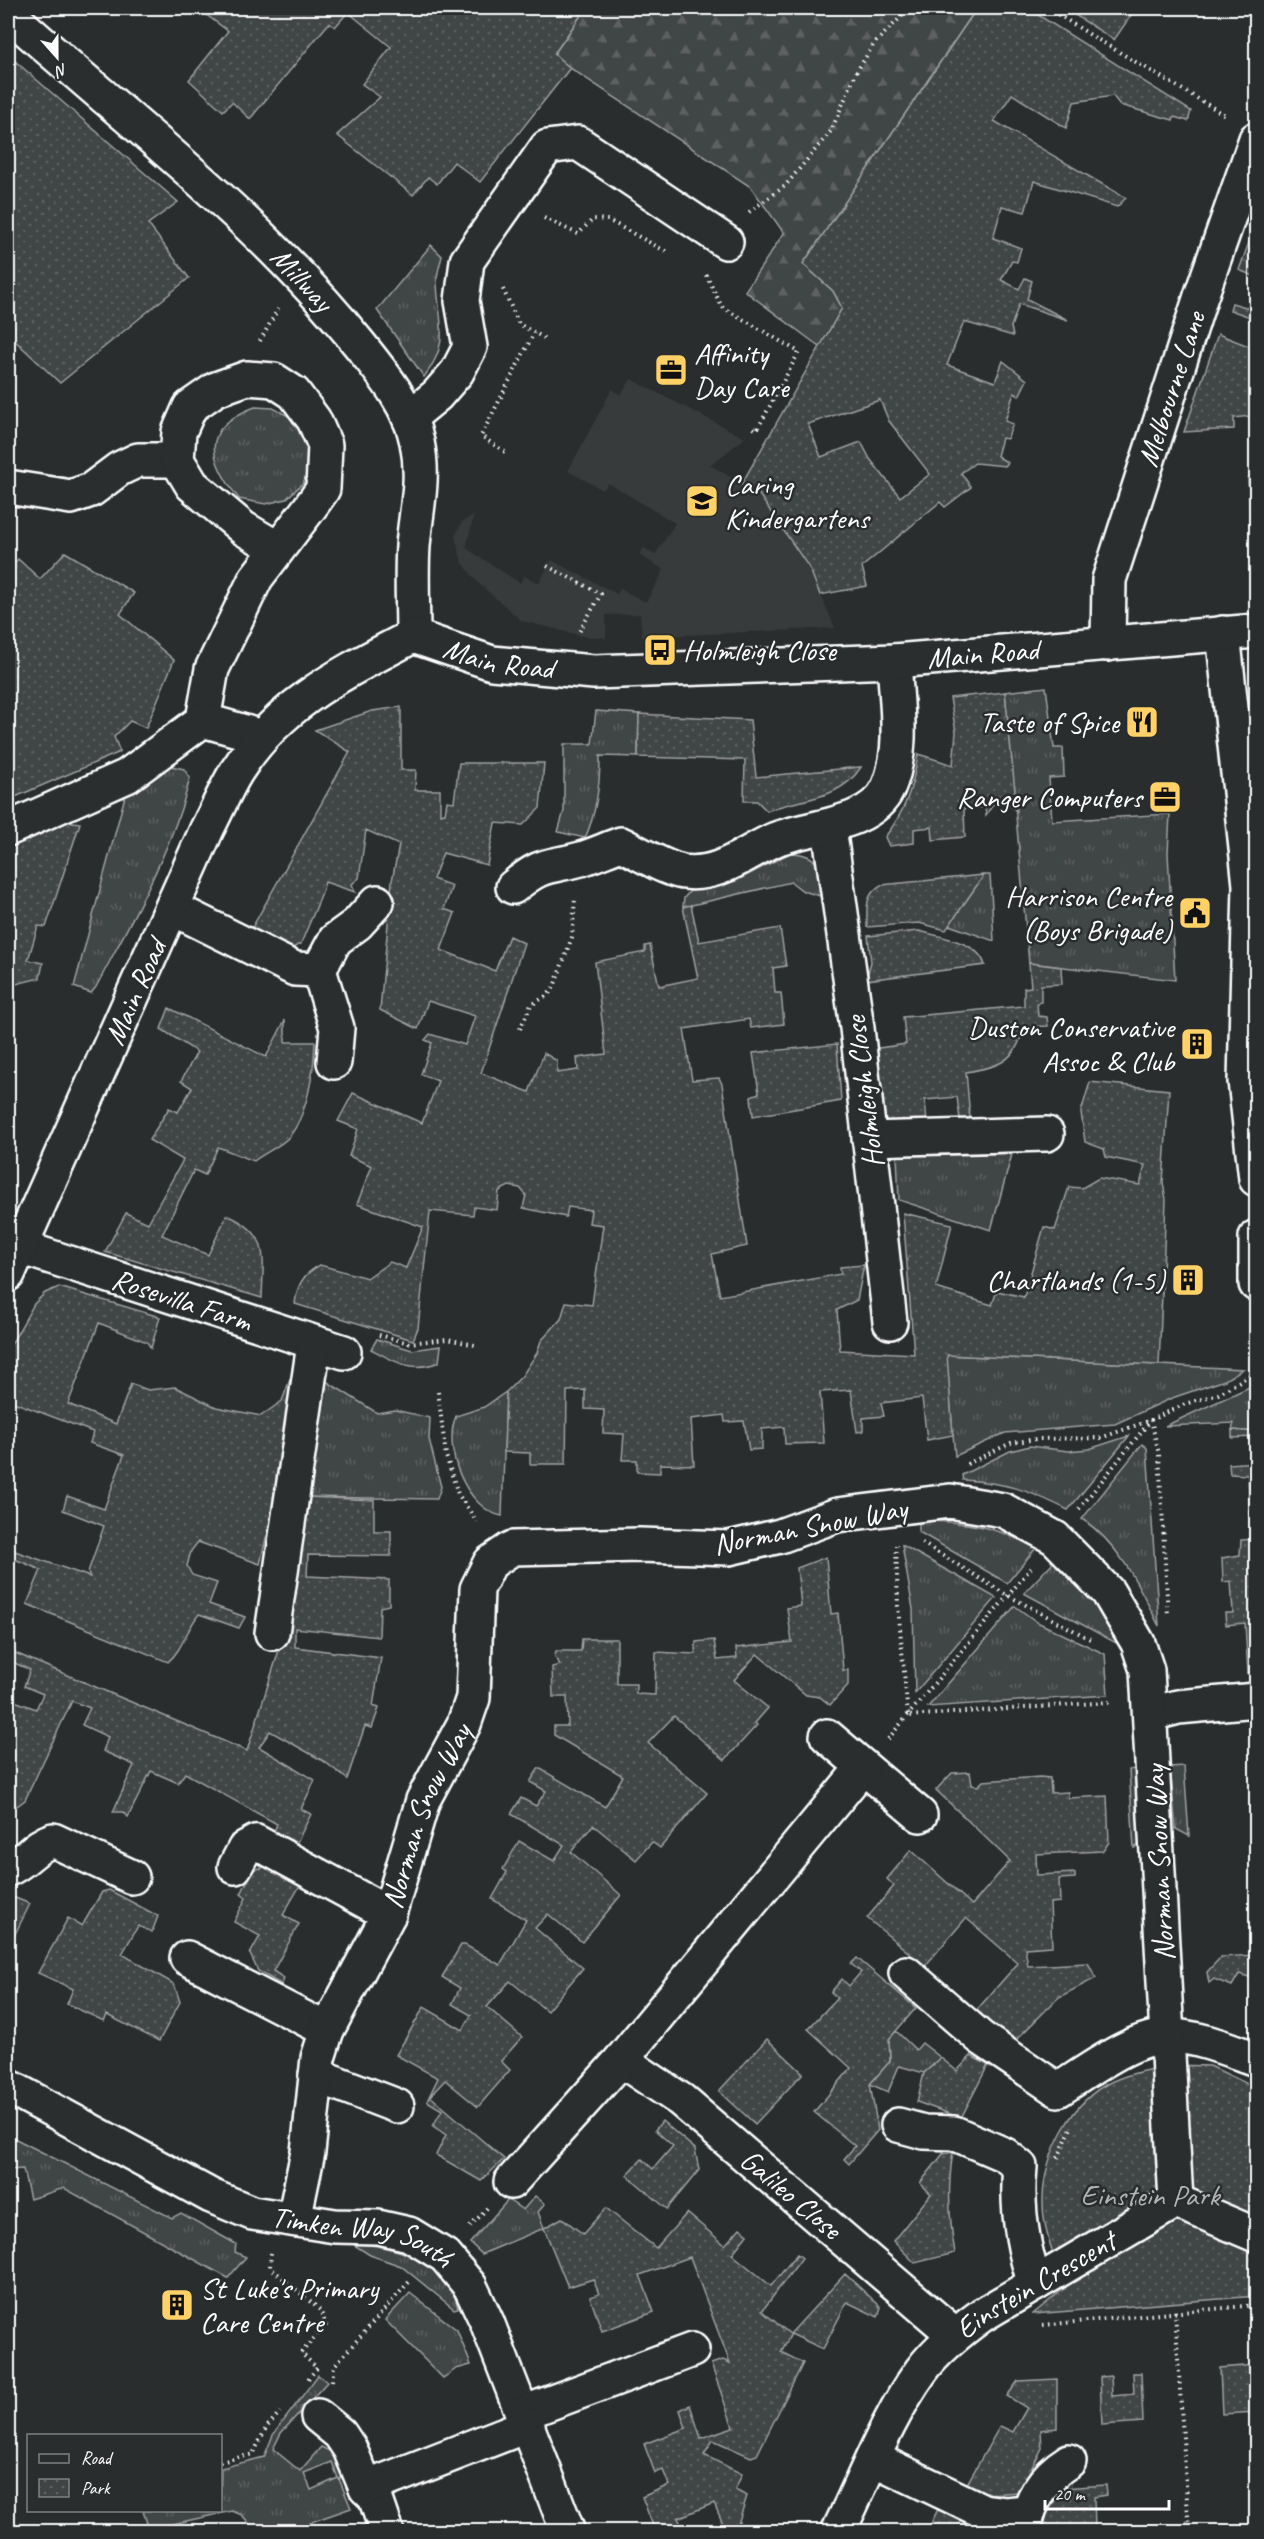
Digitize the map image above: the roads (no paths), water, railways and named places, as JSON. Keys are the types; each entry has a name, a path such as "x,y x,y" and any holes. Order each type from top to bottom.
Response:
{"street":[{"name":"Millway","path":"8,13 96,93 237,212 333,311 395,393 409,418 417,442 422,488 413,545 412,636"},
{"name":"Melbourne Lane","path":"1108,644 1109,580 1201,296 1257,139"},
{"path":"409,418 437,395 457,372 470,347 462,301 467,261 547,147 578,143 719,237"},
{"path":"8,829 128,776 202,720 217,658 256,578 278,549 323,489 325,445 314,420 294,393 274,380 247,378 216,389 190,407 179,432 177,460 192,485 243,528 278,549"},
{"path":"8,487 71,497 91,490 119,469 138,460 177,460"},
{"name":"Main Road","path":"14,1260 172,908 236,772 262,737 301,699 412,636 492,663 594,672 894,661 1257,631"},
{"path":"1223,633 1250,885 1245,1081 1257,1179"},
{"path":"513,887 533,870 555,862 579,859 621,844 682,872 715,870 746,857 774,840 847,821 868,809 888,790 895,766 898,735 894,661"},
{"path":"202,720 262,737"},
{"name":"Holmleigh Close","path":"829,826 857,1028 890,1322"},
{"path":"334,1062 337,1028 319,970 335,940 357,924 378,902"},
{"path":"172,908 295,969 319,970"},
{"path":"869,1138 1047,1134"},
{"name":"Rosevilla Farm","path":"14,1260 329,1348 272,1633"},
{"name":"Norman Snow Way","path":"294,2219 308,2152 318,2058 327,2030 389,1914 423,1800 449,1756 473,1698 477,1589 490,1563 512,1548 640,1545 729,1548 780,1536 837,1515 950,1501 1003,1510 1055,1538 1108,1592 1141,1651 1147,1670 1151,1714 1157,1859 1171,2065 1168,2073 1176,2201"},
{"path":"1151,1714 1178,1707 1257,1700"},
{"path":"827,1736 920,1815"},
{"path":"511,2182 621,2060 863,1767"},
{"path":"8,1869 31,1856 41,1843 53,1840 132,1877"},
{"path":"235,1867 245,1848 256,1842 389,1914"},
{"path":"188,1958 327,2030"},
{"path":"906,1973 981,2038 1058,2091 1121,2051 1169,2036 1196,2040 1257,2059"},
{"name":"Galileo Close","path":"621,2060 681,2100 955,2335"},
{"path":"316,2075 397,2106"},
{"name":"Timken Way South","path":"8,2086 211,2196 252,2213 335,2226 378,2227 409,2234 446,2256 474,2295 568,2532"},
{"path":"898,2125 924,2132 954,2133 1005,2155 1020,2167 1019,2222 1025,2254 1035,2284"},
{"path":"1176,2201 1257,2235"},
{"name":"Einstein Crescent","path":"838,2532 900,2404 922,2370 955,2335 982,2315 1176,2201"},
{"path":"366,2488 692,2350"},
{"path":"318,2416 340,2434 351,2449 366,2488 375,2497 387,2532"},
{"path":"874,2459 982,2511 1006,2514 1026,2522 1038,2489 1052,2471 1069,2461"}],"place":[{"name":"Affinity Day Care","path":"671,370"},
{"name":"Caring Kindergartens","path":"702,501"},
{"name":"Holmleigh Close","path":"660,650"},
{"name":"Taste of Spice","path":"1142,722"},
{"name":"Ranger Computers","path":"1165,797"},
{"name":"Harrison Centre (Boys Brigade)","path":"1195,913"},
{"name":"Duston Conservative Assoc & Club","path":"1197,1044"},
{"name":"Chartlands (1-5)","path":"1188,1280"},
{"name":"St Luke's Primary Care Centre","path":"177,2305"}],"park label":[{"name":"Einstein Park","path":"1150,2195"}]}
